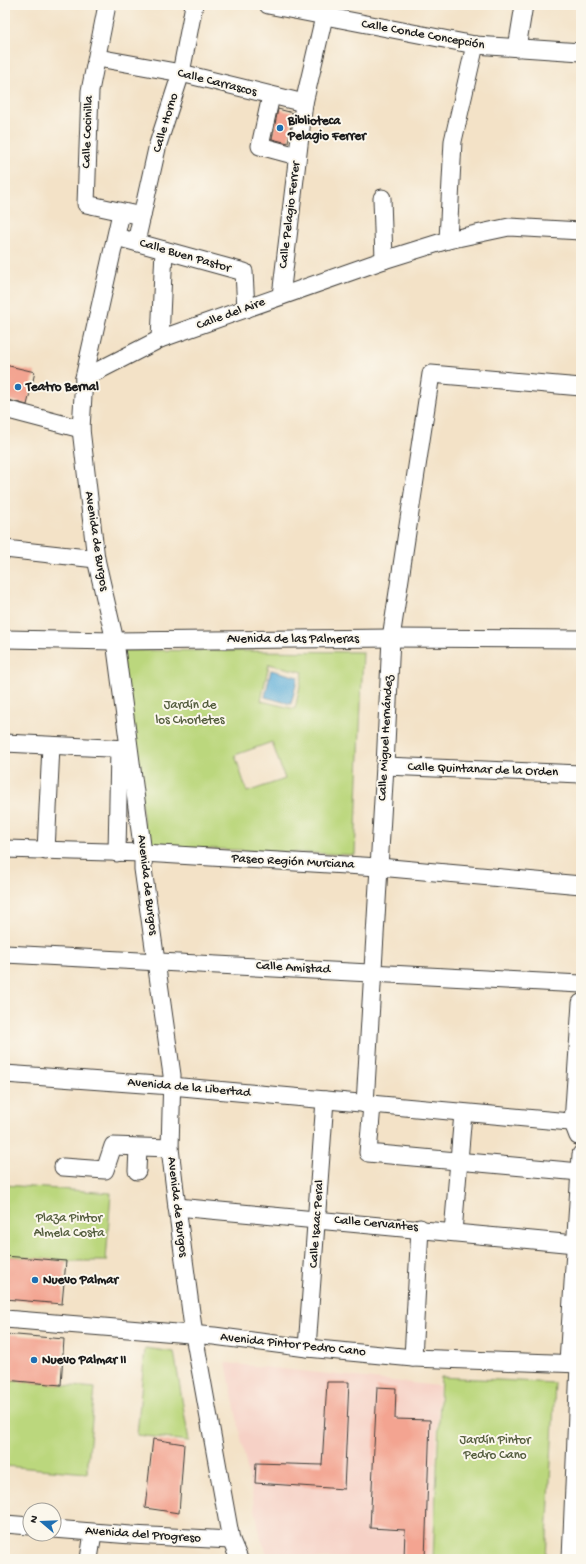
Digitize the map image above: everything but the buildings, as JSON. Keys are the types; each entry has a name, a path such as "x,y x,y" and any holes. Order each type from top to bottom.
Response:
{"street":[{"name":"Calle Cocinilla","path":"107,5 98,58 90,91 86,204 121,213 142,216"},
{"name":"Calle Horno","path":"136,242 158,144 181,73 194,5"},
{"name":"Calle Conde Concepción","path":"268,5 475,45 581,52"},
{"path":"517,48 524,5"},
{"name":"Calle Pelagio Ferrer","path":"281,296 304,103 324,17"},
{"path":"448,240 453,142 475,45"},
{"name":"Calle Carrascos","path":"98,58 181,73 271,96 260,146 297,156"},
{"path":"271,96 304,103"},
{"path":"382,198 384,260"},
{"name":"Avenida de Burgos","path":"121,213 114,237 84,378 81,429 96,559 115,641 123,749 143,853 143,869 172,1075 170,1086 170,1148 194,1335 231,1540 239,1559"},
{"name":"Calle del Aire","path":"84,378 160,338 384,260 448,240 509,227 581,231"},
{"name":"Calle Buen Pastor","path":"114,237 244,272 246,309"},
{"path":"160,338 164,250"},
{"name":"Calle Miguel Hernández","path":"369,1105 374,972 391,638 431,374 581,387"},
{"path":"5,409 81,429"},
{"path":"5,549 96,559"},
{"name":"Avenida de las Palmeras","path":"5,639 115,641 391,638 581,639"},
{"path":"5,743 123,749 117,853"},
{"path":"46,851 51,746"},
{"name":"Calle Quintanar de la Orden","path":"385,766 581,774"},
{"name":"Paseo Región Murciana","path":"5,849 143,853 380,867 581,885"},
{"name":"Calle Amistad","path":"5,954 157,960 581,984"},
{"path":"579,1131 581,1004"},
{"name":"Avenida de la Libertad","path":"5,1074 170,1086 463,1113 579,1131"},
{"name":"Calle Isaac Peral","path":"307,1348 318,1219 325,1100"},
{"path":"369,1105 368,1153 580,1172"},
{"path":"454,1232 463,1113"},
{"path":"63,1167 105,1170 113,1146 170,1148"},
{"path":"137,1171 138,1148"},
{"path":"571,1559 578,1477 575,1244 581,1154"},
{"name":"Calle Cervantes","path":"177,1207 420,1228 575,1244"},
{"path":"413,1358 420,1228"},
{"name":"Avenida Pintor Pedro Cano","path":"5,1319 194,1335 413,1358 576,1364"},
{"path":"5,1524 22,1525"},
{"name":"Avenida del Progreso","path":"62,1530 93,1533 231,1540"},
{"path":"90,1559 93,1533"}],"shaded area":[{"path":"226,1363 439,1386 430,1559 269,1559 261,1539"}],"green space":[{"name":"Jardín de los Chorletes","path":"121,650 363,652 355,855 147,846","holes":["269,664 303,672 295,709 261,701","272,742 285,779 247,792 235,755"]},
{"name":"Plaza Pintor Almela Costa","path":"5,1185 111,1193 106,1261 66,1261 5,1256"},
{"path":"145,1348 174,1352 189,1441 137,1435"},
{"name":"Jardín Pintor Pedro Cano","path":"441,1377 555,1383 546,1559 433,1559"},
{"path":"5,1380 95,1388 87,1473 5,1466"}],"water":[{"path":"271,670 298,677 291,704 265,697"}],"place":[{"name":"Biblioteca Pelagio Ferrer","path":"280,128"},
{"name":"Teatro Bernal","path":"18,387"},
{"name":"Nuevo Palmar","path":"35,1280"},
{"name":"Nuevo Palmar II","path":"34,1360"}]}
